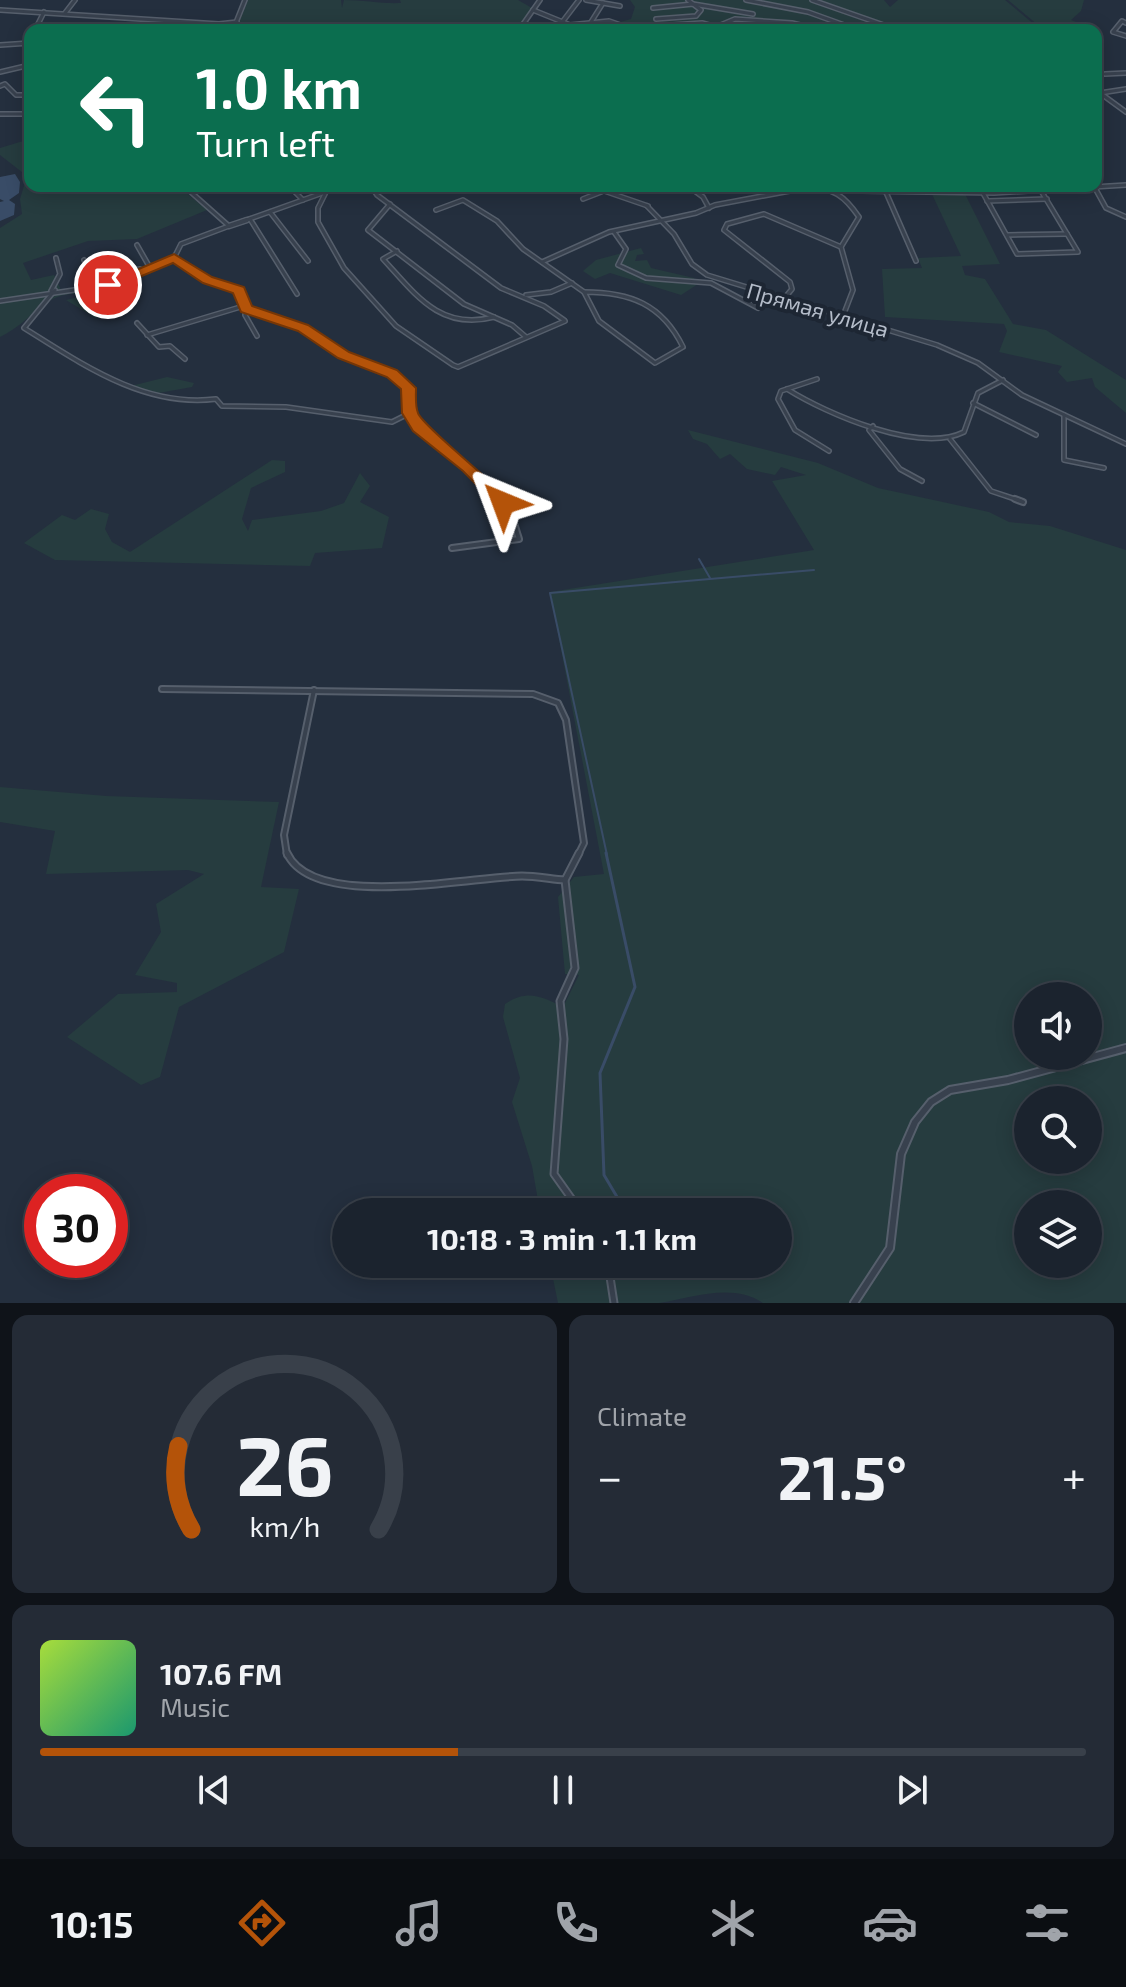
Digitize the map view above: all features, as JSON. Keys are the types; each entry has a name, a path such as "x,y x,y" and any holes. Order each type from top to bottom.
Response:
{"street":[{"path":"65,13 75,0"},
{"path":"0,10 219,24 237,22 245,0"},
{"path":"524,24 540,0"},
{"path":"563,21 579,0"},
{"path":"586,0 620,6"},
{"path":"656,19 696,16 701,10 688,0"},
{"path":"746,0 808,12 841,24"},
{"path":"812,0 881,24"},
{"path":"591,22 603,3"},
{"path":"653,8 693,4 753,14"},
{"path":"533,10 568,24"},
{"path":"38,24 44,12"},
{"path":"723,24 735,19 796,24"},
{"path":"577,24 609,21 617,24"},
{"path":"1124,22 1113,35 1126,36"},
{"path":"0,45 24,43"},
{"path":"0,72 24,66"},
{"path":"1105,74 1126,73"},
{"path":"0,86 5,84 16,95 24,95"},
{"path":"1102,93 1126,89"},
{"path":"1102,94 1126,112"},
{"path":"0,114 24,114"},
{"path":"1102,187 1126,185"},
{"path":"191,192 229,226"},
{"path":"295,192 303,200"},
{"path":"0,301 108,285 174,258 181,244 326,192"},
{"path":"326,192 317,214 325,239 351,277 412,339 458,367 565,321 544,306 501,288 375,192"},
{"path":"583,199 601,192 632,198 673,216"},
{"path":"696,192 703,197 709,208"},
{"path":"542,262 614,232 785,192"},
{"path":"835,192 846,198 859,217 841,247"},
{"path":"886,192 916,261"},
{"path":"950,192 997,192"},
{"path":"983,193 1017,254 1078,252 1042,192"},
{"path":"1097,192 1106,208 1126,217"},
{"path":"987,201 1047,199"},
{"path":"436,210 463,200 497,221 519,246 584,292 599,321 655,363 683,347 674,326 655,306 609,291 584,292"},
{"path":"390,204 368,230 464,304 512,325 527,337"},
{"name":"Прямая улица","path":"647,206 674,234 697,269 783,300 922,340 978,363 1022,395 1126,444"},
{"path":"270,212 308,261"},
{"path":"783,300 792,289 790,282 724,230 727,224 764,214 841,247 855,285 854,296 843,316"},
{"path":"250,219 297,294"},
{"path":"614,232 626,249 618,265 646,278 716,285 758,308"},
{"path":"1007,235 1067,234"},
{"path":"137,245 149,268"},
{"path":"397,251 383,259 432,307 453,321 468,325 494,317"},
{"path":"56,258 60,274 54,295 24,328 148,394 185,404 216,399 222,406 286,407 392,422 410,413"},
{"path":"174,258 208,280 239,290 246,307 245,315 257,336"},
{"path":"84,260 93,276 149,268"},
{"path":"526,295 551,292 572,283"},
{"path":"147,335 246,307 303,328 343,355 392,374 408,388 410,413 426,435 480,478 515,522 519,539 452,548"},
{"path":"137,323 159,347 170,346 185,359"},
{"path":"817,379 777,395 795,430 829,451"},
{"path":"787,389 823,411 925,440 950,439 967,429 973,403 983,388 1003,380"},
{"path":"973,403 1036,435"},
{"path":"1064,415 1064,460 1104,468"},
{"path":"874,426 869,430 886,453 900,469 922,481"},
{"path":"950,439 991,491 1023,502"},
{"path":"162,689 432,688 533,694 558,703 566,720 584,843 565,880 575,968 560,1001 564,1039 554,1174 571,1198"},
{"path":"314,690 284,835 287,857 308,875 363,889 523,876 565,880"},
{"path":"854,1303 890,1248 901,1154 915,1122 931,1102 950,1090 1008,1080 1126,1048"},
{"path":"610,1278 614,1303"}],"green space":[{"path":"248,0 341,0 342,8 344,0 401,3 400,0 518,0 532,8 521,24 238,24"},
{"path":"630,0 884,0 890,7 898,0 1005,0 1034,24 613,24 631,19 635,7"},
{"path":"1008,0 1084,0 1081,11 1071,20 1081,24 1037,24"},
{"path":"24,141 24,174 0,155 0,148"},
{"path":"24,186 24,192 185,192 207,210 137,239 88,241 23,263 31,280 54,275 61,290 53,292 112,288 125,297 96,318 66,300 79,297 86,302 91,295 62,296 51,300 0,337 0,302 50,292 0,300 0,228 22,214 20,199"},
{"path":"931,192 965,194 1000,264 962,266 965,275 985,279 1013,324 1046,330 1126,380 1126,413 1095,387 1092,378 1067,382 1058,372 1062,366 999,352 1007,331 1004,324 885,317 882,269 922,268 918,258 961,256"},
{"path":"641,248 644,254 637,255 635,261 647,260 651,268 694,278 698,284 681,295 610,273 595,279 583,271 596,260"},
{"path":"167,377 194,383 192,387 153,394 131,386"},
{"path":"688,430 818,463 878,488 989,512 1009,522 1050,526 1126,550 1126,1303 763,1303 738,1293 725,1292 659,1303 558,1303 553,1278 792,1278 792,1198 538,1198 532,1166 512,1102 520,1078 503,1017 505,1004 527,995 541,997 563,1007 579,975 565,974 558,897 574,877 604,874 550,592 814,550 772,481 806,475 781,467 775,475 747,469 730,454 720,459 707,444 693,439"},
{"path":"272,460 285,461 285,472 251,488 242,519 248,531 252,520 321,511 344,503 360,473 370,486 360,502 389,517 382,548 315,553 310,566 55,560 24,543 62,515 75,520 91,509 109,514 105,529 112,542 130,552"},
{"path":"0,787 106,796 279,802 261,887 299,889 284,952 179,1007 160,1077 141,1085 67,1037 118,994 177,992 177,983 135,975 161,932 156,904 204,874 188,870 46,874 55,831 0,822"}],"water":[{"path":"15,174 20,182 19,193 9,200 15,204 14,215 0,221 0,202 4,201 0,199 0,177"}],"waterway":[{"path":"699,559 710,578"},
{"path":"607,855 550,593 814,570"},
{"path":"606,853 635,987 600,1073 604,1175 618,1198"}],"route":[{"path":"108,285 174,258 208,280 235,287 245,298 246,309 262,311 303,328 343,355 373,364 403,381 408,388 414,422 435,443 480,478 503,503"}]}
